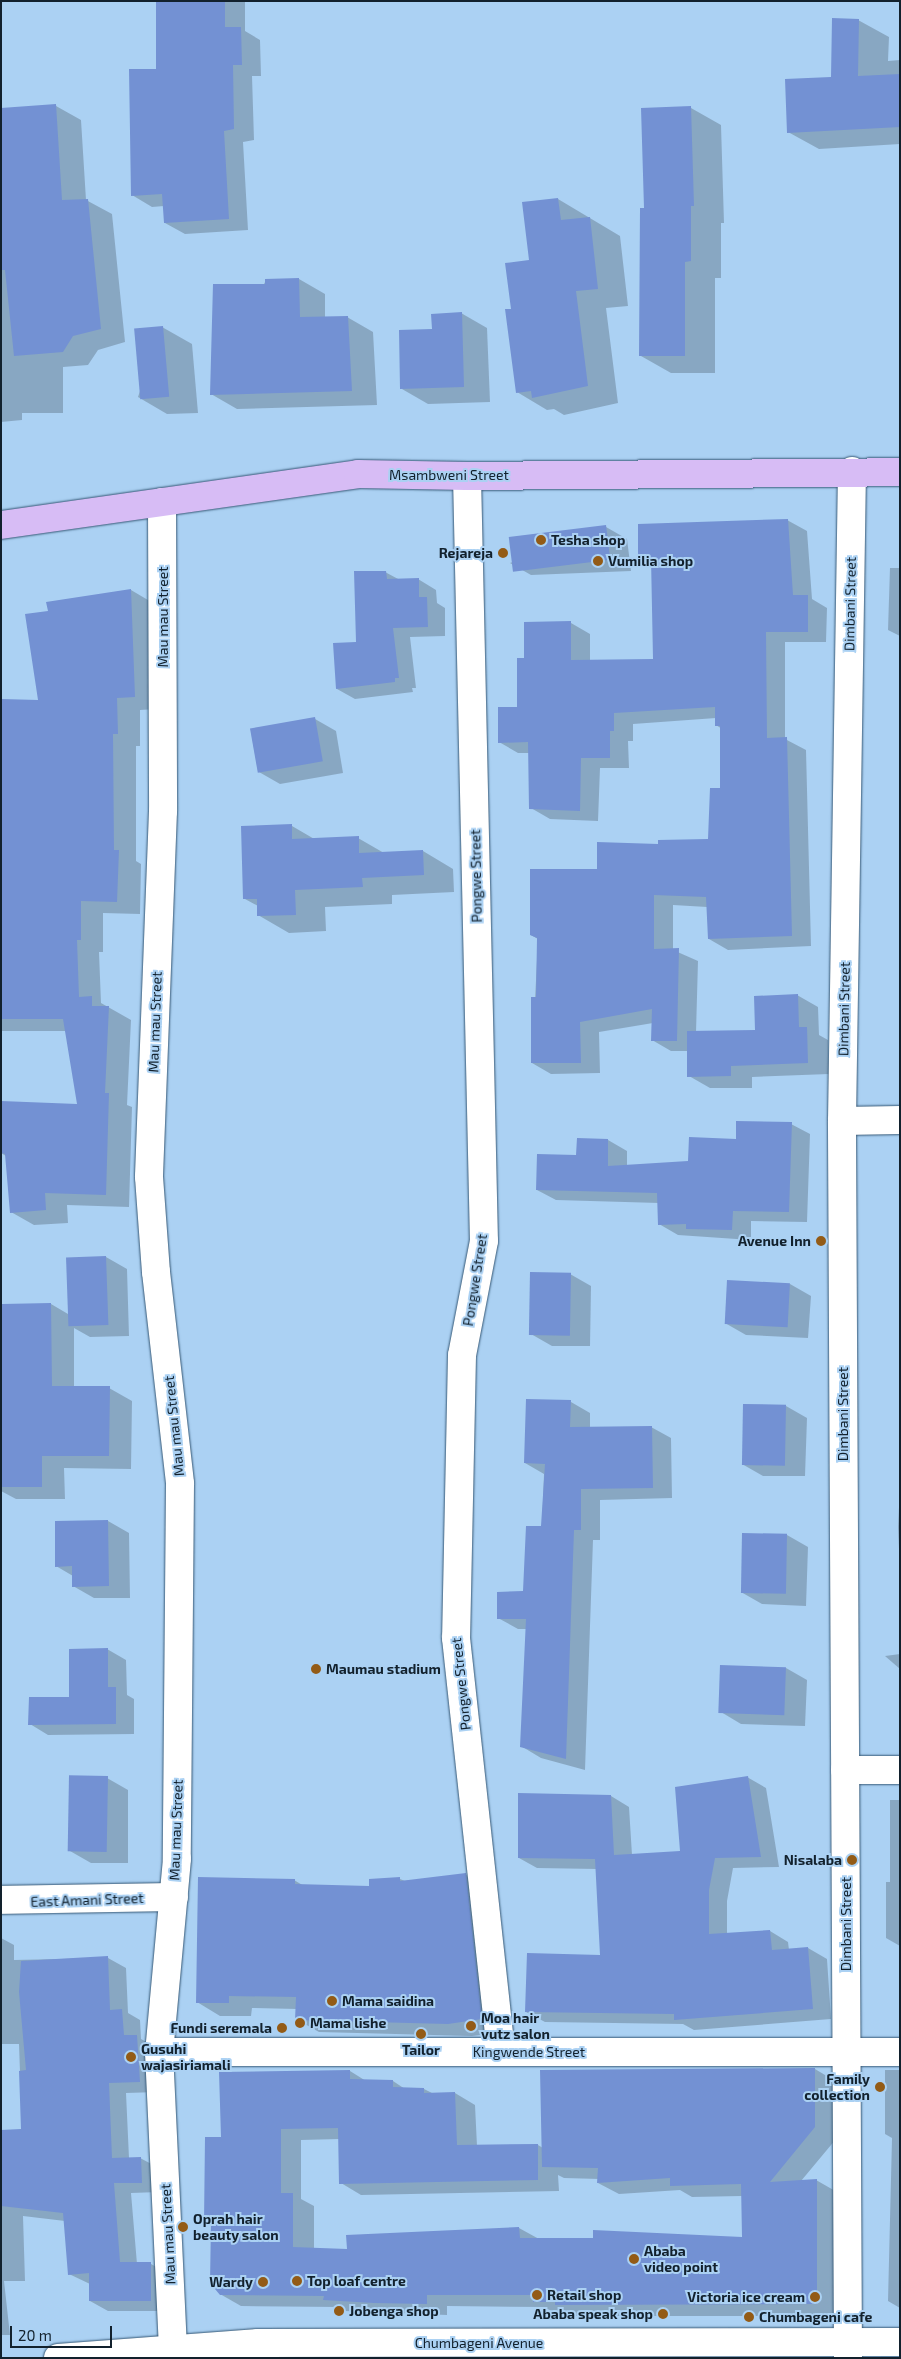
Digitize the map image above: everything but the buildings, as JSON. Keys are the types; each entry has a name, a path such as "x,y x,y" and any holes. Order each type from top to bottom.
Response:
{"main road":[{"name":"Msambweni Street","path":"1,525 358,474 467,476 900,472"}],"street":[{"name":"Dimbani Street","path":"849,2350 842,1121 852,471"},
{"name":"Pongwe Street","path":"467,476 484,1241 462,1355 456,1638 501,2052"},
{"name":"Mau mau Street","path":"162,502 163,811 149,1177 156,1272 180,1484 177,1859 159,2052 174,2349"},
{"path":"842,1121 900,1120"},
{"path":"845,1770 900,1770"},
{"name":"East Amani Street","path":"1,1900 174,1898"},
{"name":"Kingwende Street","path":"159,2052 900,2052"},
{"name":"Chumbageni Avenue","path":"58,2358 174,2349 258,2351 849,2350 900,2342"}],"place":[{"name":"Tesha shop","path":"541,540"},
{"name":"Rejareja","path":"503,553"},
{"name":"Vumilia shop","path":"598,561"},
{"name":"Avenue Inn","path":"821,1241"},
{"name":"Maumau stadium","path":"316,1669"},
{"name":"Nisalaba","path":"852,1860"},
{"name":"Mama saidina","path":"332,2001"},
{"name":"Mama lishe","path":"300,2023"},
{"name":"Moa hair vutz salon","path":"471,2026"},
{"name":"Fundi seremala","path":"282,2028"},
{"name":"Tailor","path":"421,2034"},
{"name":"Gusuhi wajasiriamali","path":"131,2057"},
{"name":"Family collection","path":"880,2087"},
{"name":"Oprah hair beauty salon","path":"183,2227"},
{"name":"Ababa video point","path":"634,2259"},
{"name":"Top loaf centre","path":"297,2281"},
{"name":"Wardy","path":"263,2282"},
{"name":"Retail shop","path":"537,2295"},
{"name":"Victoria ice cream","path":"815,2297"},
{"name":"Jobenga shop","path":"339,2311"},
{"name":"Ababa speak shop","path":"663,2314"},
{"name":"Chumbageni cafe","path":"749,2317"}]}
